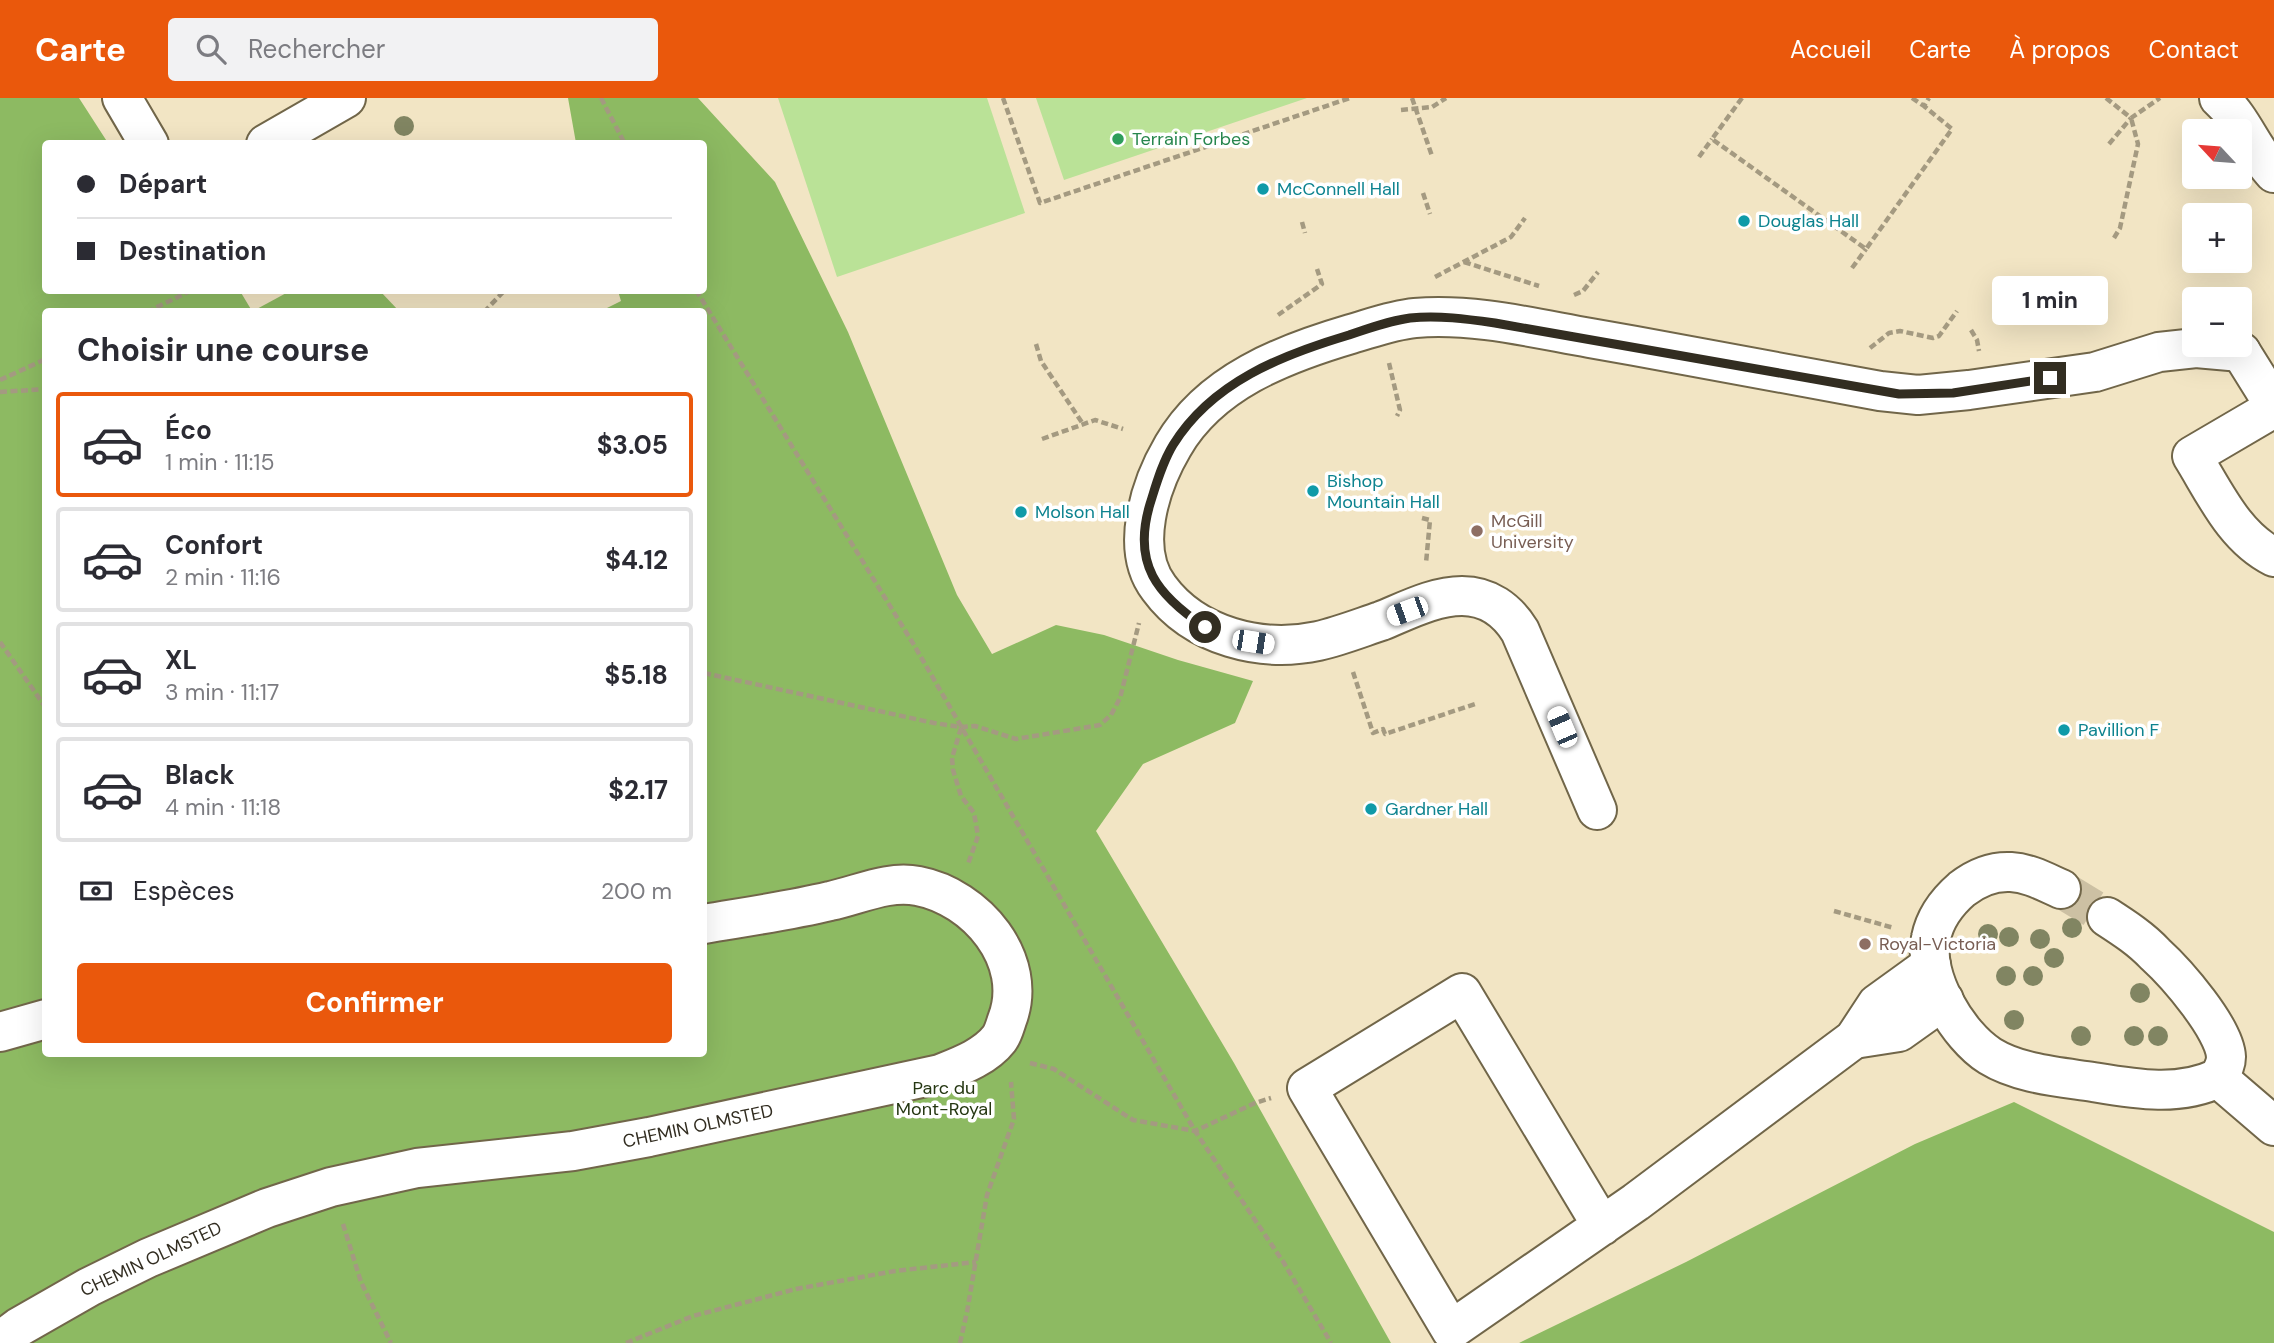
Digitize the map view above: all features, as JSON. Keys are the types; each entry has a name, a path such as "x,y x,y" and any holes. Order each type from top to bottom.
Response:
{"street":[{"path":"122,98 147,140"},
{"path":"273,140 346,98"},
{"path":"2219,98 2234,111 2270,169 2274,204"},
{"path":"1597,810 1520,631 1514,621 1497,606 1474,596 1454,596 1340,635 1302,643 1271,645 1235,639 1205,627 1165,596 1156,584 1144,556 1147,513 1173,445 1195,416 1238,380 1270,363 1324,342 1412,318 1459,318 1524,327 1899,394 1953,393 2095,372 2160,352 2196,348 2241,352 2274,406 2192,456 2236,527 2259,549 2274,556"},
{"path":"2061,889 2025,874 2009,872 1981,877 1954,897 1935,923 1935,968 1962,1031 1999,1061 2059,1077 2155,1090 2202,1086 2218,1078 2226,1058 2216,1029 2194,998 2155,953 2107,917"},
{"path":"707,923 830,901 881,886 918,886 953,899 967,906 987,925 1003,951 1012,980 1011,1009 1004,1049"},
{"path":"1602,1226 1462,993 1307,1088 1451,1330 1602,1226 1854,1039 1877,1004 1935,968"},
{"path":"0,1032 42,1020"},
{"name":"CHEMIN OLMSTED","path":"0,1341 19,1327 89,1287 148,1258 255,1212 331,1187 417,1168 573,1151 649,1137 940,1074 1004,1049"},
{"path":"2218,1078 2274,1126"}],"path":[{"path":"601,98 623,140"},
{"path":"1003,98 1040,203 1350,98"},
{"path":"1412,98 1432,156"},
{"path":"1401,110 1432,107 1446,98"},
{"path":"1699,157 1742,98"},
{"path":"1852,268 1952,129 1912,98"},
{"path":"1924,106 1930,98"},
{"path":"2106,98 2131,118 2138,144 2120,228 2113,238"},
{"path":"2109,144 2131,118 2160,98"},
{"path":"1712,139 1866,249"},
{"path":"1423,193 1430,214"},
{"path":"1429,280 1511,237 1525,218"},
{"path":"1302,222 1305,233"},
{"path":"1463,262 1541,287"},
{"path":"1317,269 1321,279"},
{"path":"1567,295 1583,291 1598,272"},
{"path":"155,308 184,294"},
{"path":"488,308 501,294"},
{"path":"707,308 824,501 865,562 1195,1131 1284,1263 1331,1343"},
{"path":"1865,352 1889,333 1900,331 1933,338 1939,336 1956,311"},
{"path":"1971,330 1977,340 1980,355"},
{"path":"1036,344 1041,361 1083,424"},
{"path":"1387,357 1400,411 1396,416"},
{"path":"0,380 42,361"},
{"path":"0,392 42,389"},
{"path":"1042,439 1095,420 1123,429"},
{"path":"1422,518 1430,520 1425,576"},
{"path":"707,674 934,723 975,726 1016,739 1100,725 1111,715 1120,698 1140,617"},
{"path":"0,642 42,702"},
{"path":"1349,662 1373,733 1383,729 1385,734 1475,704"},
{"path":"961,727 952,758 961,796 974,813 978,836 972,854"},
{"path":"1834,911 1935,968"},
{"path":"960,1343 987,1195 1014,1119 1004,1049 1054,1069 1133,1120 1195,1131 1255,1103"},
{"path":"331,1187 361,1282 391,1343"},
{"path":"626,1343 693,1316 796,1289 895,1271 976,1262"}],"green space":[{"name":"Parc du Mont-Royal","path":"0,98 79,98 106,140 42,140 42,294 242,294 250,308 42,308 42,1057 707,1057 707,308 607,308 621,301 619,294 707,294 707,140 575,140 568,98 698,98 775,182 848,332 957,595 992,654 1056,625 1104,635 1253,681 1235,723 1143,764 1096,831 1234,1063 1391,1343 0,1343"},
{"path":"778,98 987,98 1025,213 837,277"},
{"name":"Terrain Forbes","path":"1036,98 1307,98 1064,180"},
{"path":"284,294 383,294 396,308 259,308"},
{"path":"2014,1102 2274,1232 2274,1343 1519,1343 1686,1262 1915,1144"}],"tunnel":[{"path":"2061,889 2107,917"}],"place":[{"name":"Terrain Forbes","path":"1118,139"},
{"name":"McConnell Hall","path":"1263,189"},
{"name":"Douglas Hall","path":"1744,221"},
{"name":"Bishop Mountain Hall","path":"1313,491"},
{"name":"Molson Hall","path":"1021,512"},
{"name":"McGill University","path":"1477,531"},
{"name":"Pavillion F","path":"2064,730"},
{"name":"Gardner Hall","path":"1371,809"},
{"name":"Royal-Victoria","path":"1865,944"}],"route":[{"path":"1205,627 1165,596 1149,571 1144,556 1147,513 1165,461 1173,445 1195,416 1238,380 1254,370 1324,342 1399,320 1440,317 1524,327 1899,394 1953,393 2050,378"}]}
